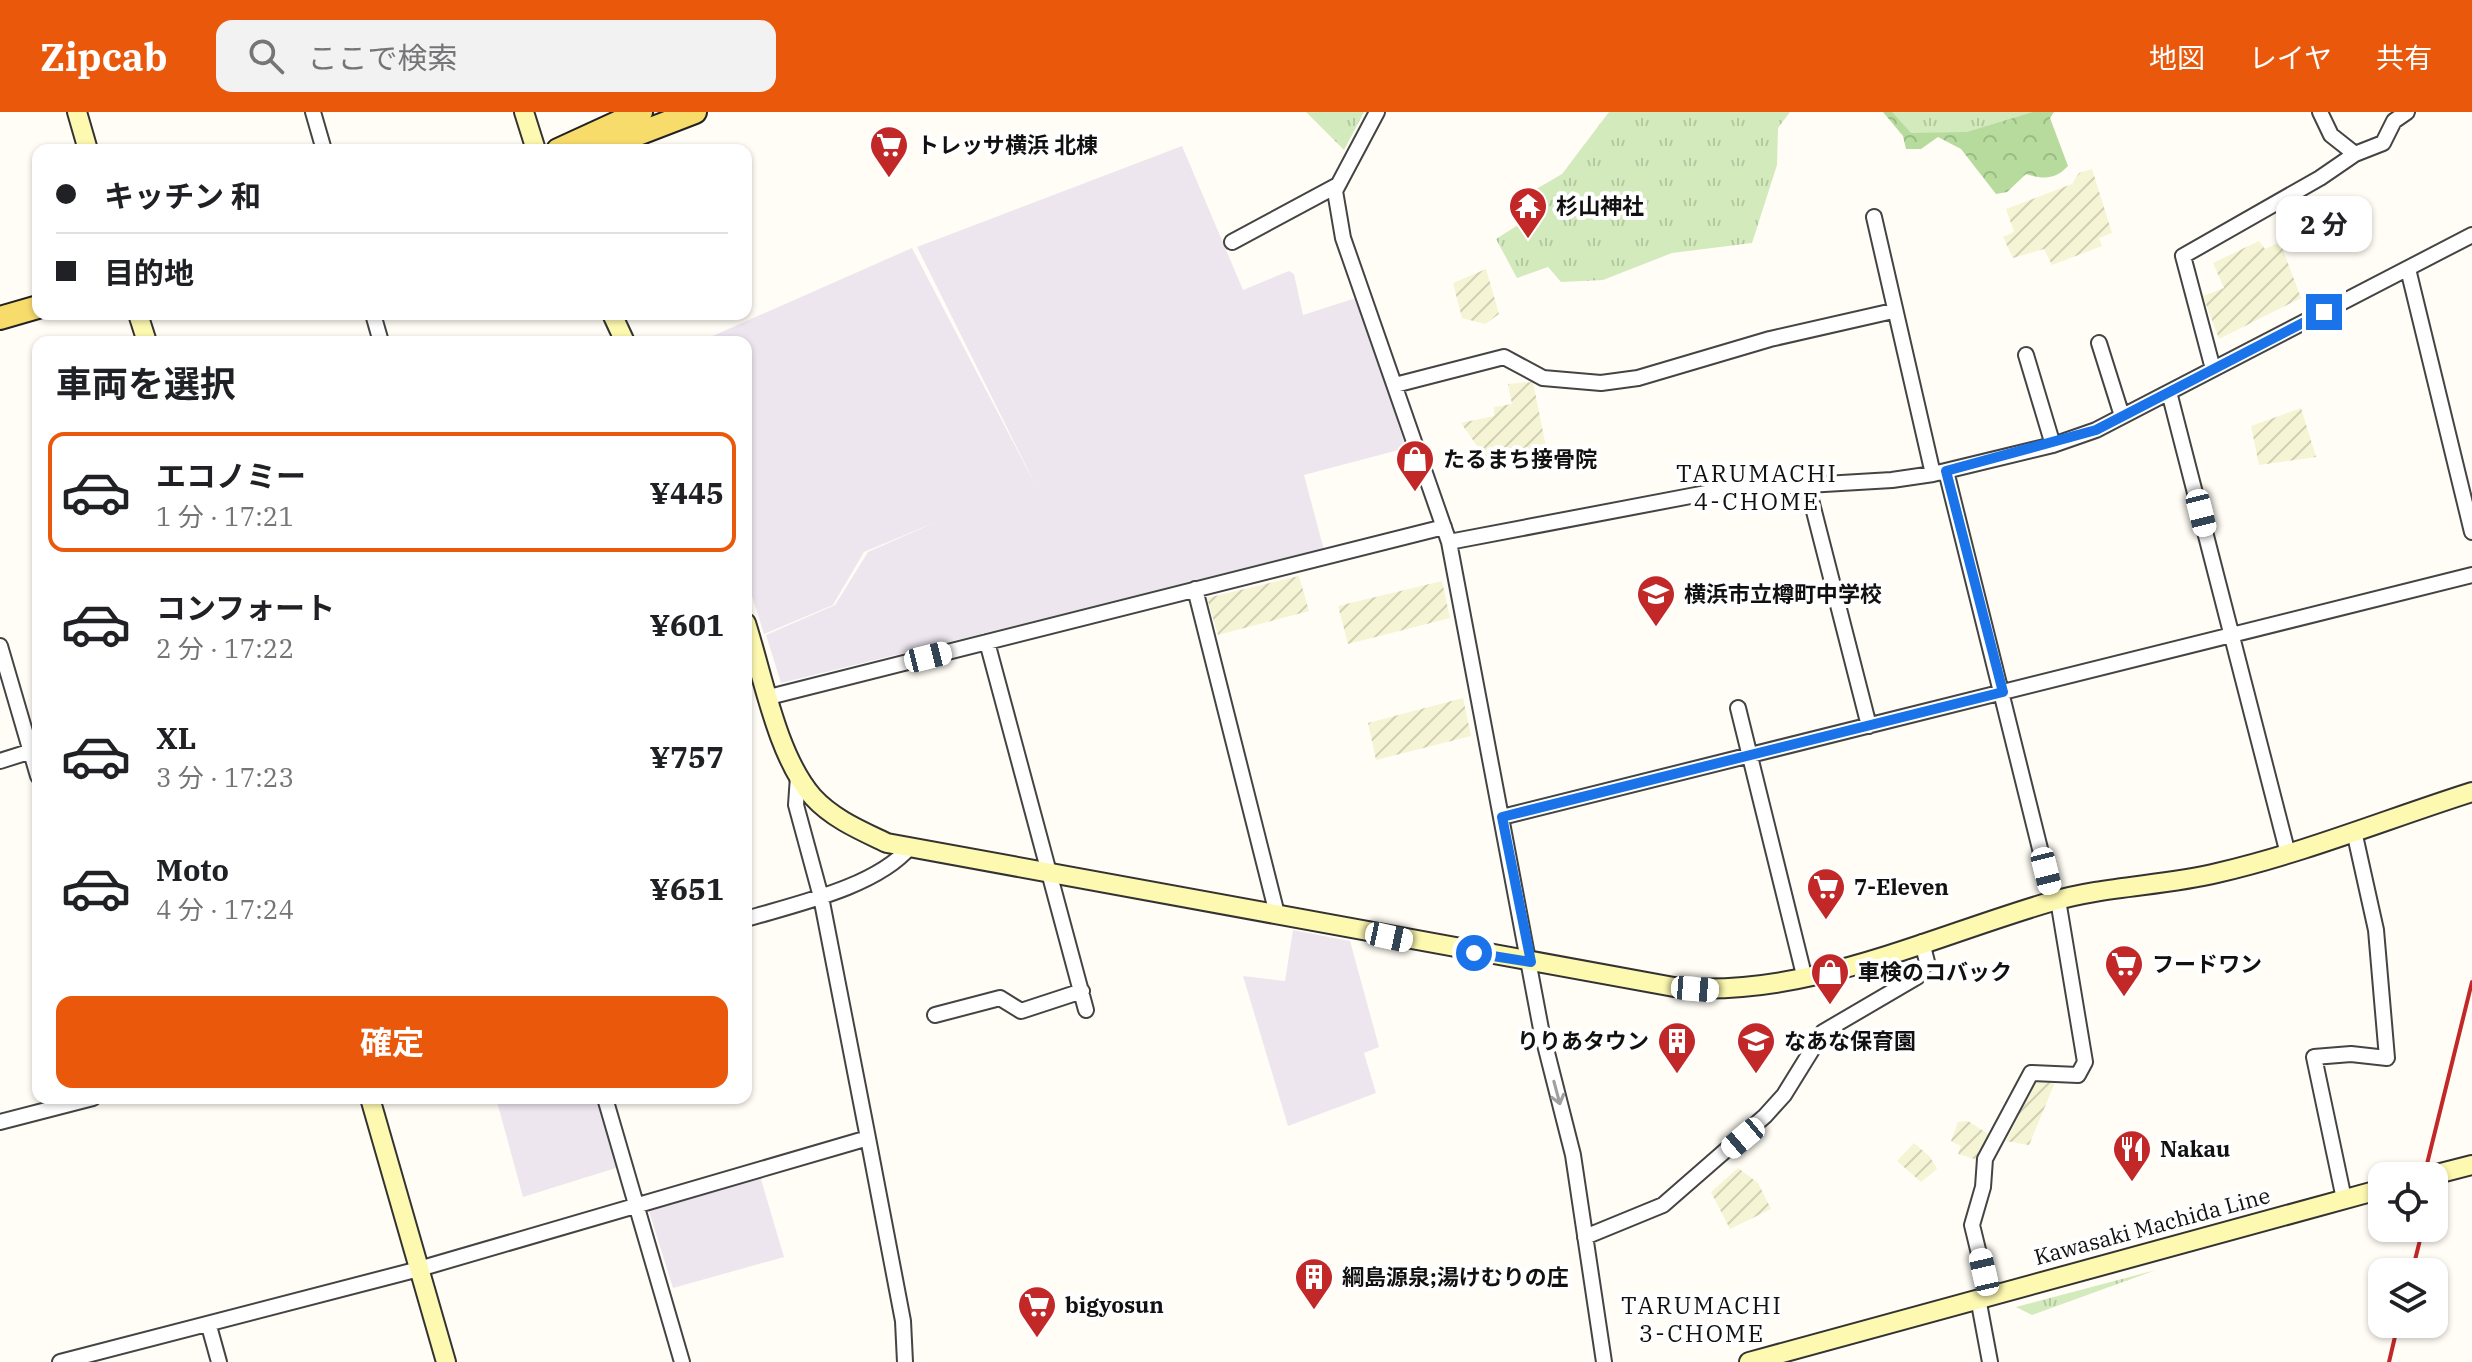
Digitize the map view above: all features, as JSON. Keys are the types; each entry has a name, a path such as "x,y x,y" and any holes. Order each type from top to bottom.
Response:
{"main road":[{"path":"571,144 641,112"},
{"path":"601,144 630,137 695,112"},
{"path":"0,318 32,309"}],"street":[{"path":"77,112 86,144"},
{"path":"313,112 322,144"},
{"path":"524,112 534,144"},
{"path":"1377,112 1335,191 1349,262 1449,542 1531,962 1541,1029 1573,1155 1604,1362"},
{"path":"2320,112 2331,135 2355,154"},
{"path":"2213,369 2183,256 2320,178 2355,154 2383,143 2394,121 2407,112"},
{"path":"1232,242 1338,185"},
{"path":"1874,217 1893,311 2003,692 2056,900 2085,1062 2078,1075 2031,1073 1985,1159 1983,1187 1972,1225 1984,1297 1990,1362"},
{"path":"1449,542 1722,490 1892,480 2053,445 2096,430 2472,235"},
{"path":"2408,269 2472,532"},
{"path":"1395,385 1504,357 1543,378 1601,383 1638,378 1770,339 1893,311"},
{"path":"2099,343 2122,416"},
{"path":"2026,355 2053,445"},
{"path":"2169,392 2288,854"},
{"path":"1807,484 1869,726"},
{"path":"769,697 1444,527"},
{"path":"1502,817 2472,575"},
{"path":"1195,589 1277,914"},
{"path":"752,642 798,776 815,799 847,824 887,843 1531,962 1716,991 1805,979 2056,900 2216,874 2288,854 2472,792"},
{"path":"987,642 1086,1010"},
{"path":"0,646 32,744"},
{"path":"1738,708 1805,979"},
{"path":"0,761 32,751"},
{"path":"798,776 796,805 821,897 903,1321 905,1362"},
{"path":"2344,1199 2314,1057 2351,1054 2387,1058 2376,930 2354,831"},
{"path":"752,917 821,897 886,868 910,847"},
{"path":"1585,1237 1663,1205 1743,1138 1784,1095 1823,1032 1917,977 1927,962 1922,942"},
{"path":"935,1015 1000,998 1021,1011 1082,991"},
{"path":"0,1122 70,1104"},
{"path":"372,1104 446,1362"},
{"path":"607,1104 682,1362"},
{"path":"60,1362 209,1326 419,1269 868,1138"},
{"path":"2448,1171 2472,1165"},
{"name":"Kawasaki Machida Line","path":"1749,1362 2368,1193"},
{"path":"209,1326 219,1362"}],"shaded area":[{"path":"1182,146 1243,290 1289,271 1294,274 1303,315 1359,297 1387,374 1384,381 1406,448 1304,475 1324,550 781,683 766,635 835,605 868,552 938,521 864,552 833,605 764,634 752,596 752,336 713,336 912,248 1037,488 917,247"},
{"path":"1293,930 1350,941 1379,1047 1364,1053 1376,1093 1288,1126 1243,976 1285,981"},
{"path":"498,1104 601,1104 619,1167 523,1197"},
{"path":"760,1176 784,1257 673,1288 649,1211"}],"green space":[{"path":"1306,112 1364,112 1344,150"},
{"path":"1609,112 1790,112 1778,128 1777,165 1752,243 1672,253 1603,280 1561,282 1548,267 1517,278 1496,239 1521,223 1514,202 1562,174"},
{"path":"1883,112 2054,112 2050,118 2068,166 2059,174 2049,177 2026,174 2007,192 1996,194 1961,149 1938,137 1921,149 1906,149 1903,136"},
{"path":"1892,112 2033,112 1967,132 1911,133"},
{"path":"2092,169 2112,233 2099,238 2102,246 2052,265 2044,249 2013,258 2003,237 2014,232 2006,209 2072,184 2079,173"},
{"path":"2259,241 2265,249 2280,242 2301,298 2219,339 2203,296 2224,288 2213,263"},
{"path":"1486,269 1499,314 1485,324 1462,318 1453,283"},
{"path":"1533,382 1549,462 1486,470 1482,453 1461,423 1494,416 1494,407 1512,404 1508,384"},
{"path":"2301,408 2316,457 2259,465 2251,426"},
{"path":"1299,576 1309,611 1218,635 1207,598"},
{"path":"1442,581 1450,618 1348,644 1338,606"},
{"path":"1463,698 1471,736 1376,760 1368,723"},
{"path":"2037,1078 2056,1080 2029,1145 2006,1141"},
{"path":"1968,1121 1991,1136 1981,1161 1958,1154 1961,1146 1951,1141 1958,1122"},
{"path":"1914,1143 1930,1157 1937,1169 1921,1182 1897,1161"},
{"path":"1738,1168 1758,1183 1771,1209 1730,1229 1711,1192"},
{"path":"2156,1270 2032,1315 2016,1307"}],"railway":[{"path":"2427,1162 2472,982"},
{"path":"2416,1258 2420,1242"},
{"path":"2389,1362 2395,1338"}],"place":[{"name":"トレッサ横浜 北棟","path":"889,179"},
{"name":"杉山神社","path":"1528,240"},
{"name":"たるまち接骨院","path":"1415,493"},
{"name":"横浜市立樽町中学校","path":"1656,628"},
{"name":"7-Eleven","path":"1826,921"},
{"name":"フードワン","path":"2124,998"},
{"name":"車検のコバック","path":"1830,1006"},
{"name":"りりあタウン","path":"1677,1075"},
{"name":"なあな保育園","path":"1756,1075"},
{"name":"Nakau","path":"2132,1183"},
{"name":"綱島源泉;湯けむりの庄","path":"1314,1311"},
{"name":"bigyosun","path":"1037,1339"}],"district":[{"name":"TARUMACHI 4-CHOME","path":"1757,488"},
{"name":"TARUMACHI 3-CHOME","path":"1702,1320"}],"route":[{"path":"1474,953 1531,962 1502,817 2003,692 1946,471 2053,445 2096,430 2324,312"}]}
